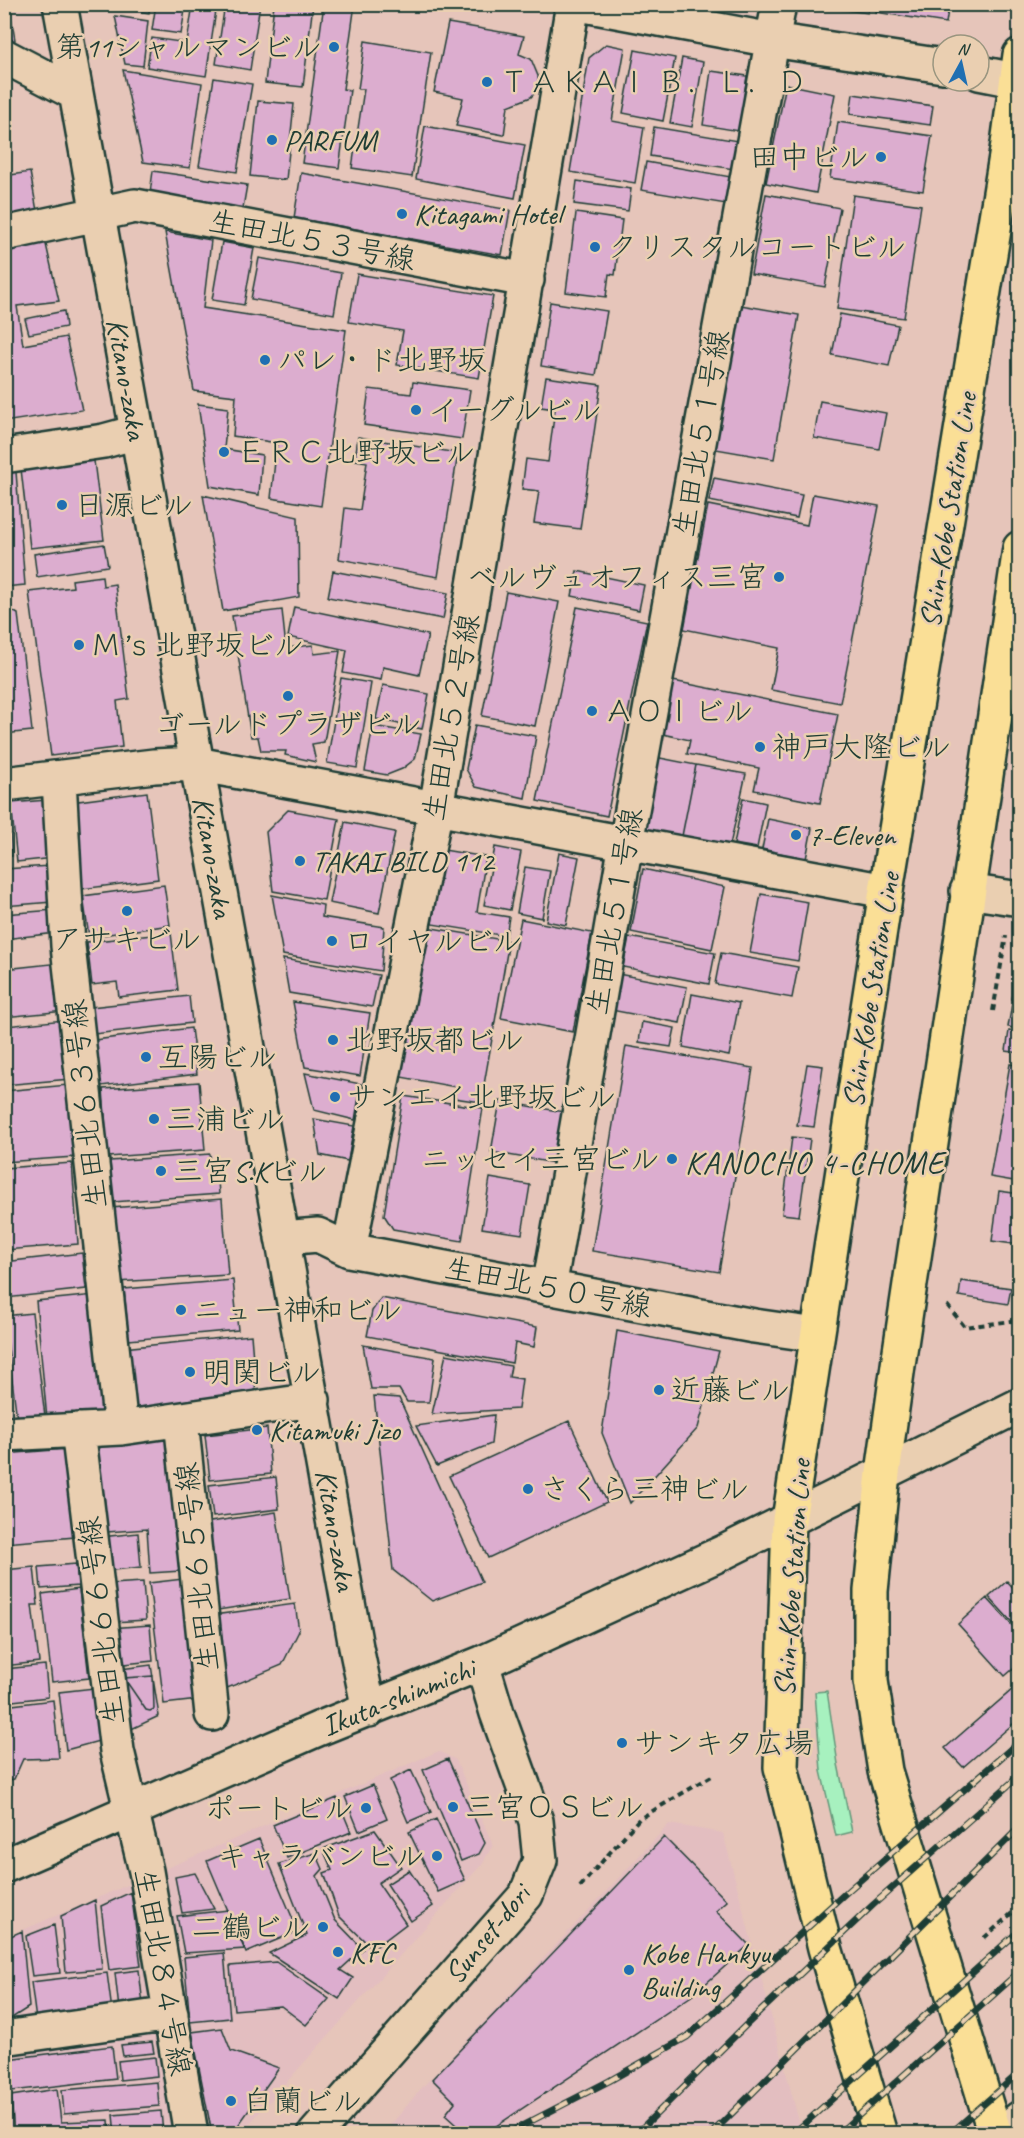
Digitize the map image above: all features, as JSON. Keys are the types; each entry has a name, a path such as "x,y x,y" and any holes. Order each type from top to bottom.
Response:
{"main road":[{"name":"Shin-Kobe Station Line","path":"880,2133 825,1948 781,1767 789,1520 886,891 1018,72"},
{"path":"995,2133 885,1772 871,1681 871,1592 883,1473 967,891 1020,548"}],"street":[{"name":"Kitano-zaka","path":"60,4 369,1710"},
{"name":"生田北５２号線","path":"349,1250 436,808 573,4"},
{"path":"579,4 772,40 931,64"},
{"name":"生田北５１号線","path":"549,1288 626,843 779,4"},
{"path":"4,56 75,93"},
{"path":"991,73 1018,72"},
{"name":"生田北５３号線","path":"4,234 135,206 527,280"},
{"path":"4,456 104,441 137,432"},
{"path":"4,783 58,779 154,766 196,764 886,891"},
{"name":"生田北６３号線","path":"58,779 68,946 121,1428"},
{"path":"967,891 1016,898"},
{"name":"生田北５０号線","path":"282,1238 318,1234 349,1250 754,1326 817,1335"},
{"path":"4,1434 121,1428 313,1400"},
{"name":"Ikuta-shinmichi","path":"4,1866 318,1730 483,1663 724,1552 1020,1405"},
{"name":"生田北６５号線","path":"181,1420 212,1714"},
{"name":"生田北６６号線","path":"78,1430 117,1751 132,1811"},
{"name":"Sunset-dori","path":"315,2133 526,1895 540,1860 536,1821 497,1713 483,1663"},
{"name":"生田北８４号線","path":"132,1811 146,1870 191,2133"},
{"path":"4,2038 171,2014"},
{"path":"1002,2133 1020,2118"}],"path":[{"path":"992,1016 1016,898"},
{"path":"946,1295 946,1304 965,1327 1020,1320"},
{"path":"580,1887 639,1819 715,1774"},
{"path":"984,1938 1020,1906"}],"shaded area":[{"path":"439,1751 456,1760 493,1845 482,1864 241,2133 5,2133 4,1938"},
{"path":"669,1824 723,1833 802,2133 383,2134 419,2091"}],"green space":[{"path":"827,1691 838,1764 852,1832 836,1836 821,1771 815,1692"}],"building":[{"path":"4,4 9,4 15,40 10,41 4,38"},
{"path":"116,4 150,4 149,13 118,8"},
{"path":"156,4 186,4 181,34 152,30"},
{"path":"193,4 217,4 206,76 147,67 152,38 187,43"},
{"path":"225,4 260,4 250,70 216,64"},
{"path":"274,4 313,4 303,87 265,83"},
{"name":"第11シャルマンビル","path":"324,4 355,4 343,89 350,90 339,168 302,163"},
{"path":"831,4 869,4 868,13 831,8"},
{"path":"877,4 949,4 946,23 876,12"},
{"path":"115,16 148,21 143,66 125,64"},
{"name":"ＴＡＫＡＩ Ｂ．Ｌ．Ｄ","path":"448,23 524,36 519,54 531,59 538,76 539,88 531,97 508,106 504,135 456,126 463,98 434,92"},
{"path":"365,41 431,52 412,177 352,168 364,89 358,89"},
{"path":"606,44 625,48 612,121 644,127 635,183 570,172 589,58"},
{"path":"635,50 675,58 663,121 623,113"},
{"path":"682,58 703,62 692,127 670,123"},
{"path":"123,70 202,83 190,168 143,162"},
{"path":"711,71 747,76 739,131 703,125"},
{"path":"214,78 252,84 237,172 199,166"},
{"path":"786,84 835,94 816,193 766,183"},
{"path":"853,94 933,106 930,125 850,114"},
{"name":"PARFUM","path":"258,101 294,104 286,180 250,176"},
{"name":"田中ビル","path":"838,122 932,136 923,191 830,178"},
{"path":"425,126 525,145 515,198 416,179"},
{"path":"654,127 738,141 734,169 650,156"},
{"path":"646,162 731,177 726,204 641,190"},
{"path":"153,171 247,185 243,208 150,193"},
{"path":"30,172 37,211 4,216 4,176"},
{"name":"Kitagami Hotel","path":"301,173 510,210 502,255 294,218"},
{"path":"577,181 631,189 628,211 574,204"},
{"path":"766,194 840,208 825,287 751,274"},
{"path":"853,195 921,205 904,318 837,309"},
{"name":"クリスタルコートビル","path":"576,213 622,220 615,275 609,274 606,297 566,292"},
{"name":"パレ・ド北野坂","path":"165,232 211,240 203,308 346,330 321,506 271,498 277,443 233,436 236,396 194,391"},
{"path":"45,240 59,301 17,306 23,345 66,337 82,410 4,422 4,247"},
{"path":"222,242 254,248 244,305 212,300"},
{"path":"259,258 341,273 334,314 251,299"},
{"path":"357,274 493,296 479,378 397,365 403,331 349,322"},
{"path":"550,302 607,311 596,375 541,366"},
{"path":"735,304 799,315 774,459 710,448"},
{"path":"64,311 66,327 29,334 25,319"},
{"path":"840,314 898,325 889,366 832,355"},
{"path":"546,377 601,385 580,529 534,523 539,491 522,489 526,459 548,462 555,409 541,407"},
{"name":"イーグルビル","path":"413,382 470,390 462,439 364,425 369,389 411,394"},
{"path":"820,401 886,413 879,449 814,438"},
{"name":"ＥＲＣ北野坂ビル","path":"198,404 228,408 224,449 262,455 259,495 210,486"},
{"path":"358,437 458,453 438,577 339,559 345,508 360,510 367,462 355,460"},
{"name":"日源ビル","path":"94,461 104,540 30,548 21,469"},
{"path":"16,472 25,585 4,587 4,473"},
{"path":"714,478 802,495 797,518 709,501"},
{"name":"ベルヴュオフィス三宮","path":"813,494 879,506 840,703 771,690 779,648 684,629 708,505 807,525"},
{"path":"203,495 298,517 299,597 223,611"},
{"path":"104,544 108,566 37,577 34,554"},
{"path":"333,571 448,593 443,619 328,597"},
{"path":"577,571 644,585 639,610 572,596"},
{"name":"Ｍ’ｓ北野坂ビル","path":"102,576 103,586 115,584 129,699 117,701 122,747 51,756 29,592 73,587 72,580"},
{"path":"506,592 559,602 535,726 482,716"},
{"path":"4,606 18,614 32,731 4,734"},
{"path":"294,607 428,635 419,675 383,667 381,680 343,673 347,650 288,637"},
{"name":"ＡＯＩビル","path":"577,607 647,621 607,816 537,801"},
{"name":"ゴールドプラザビル","path":"282,610 286,648 313,645 314,654 340,651 324,742 312,744 316,762 285,755 286,751 261,751 258,737 251,737 232,616"},
{"path":"341,678 371,683 357,768 327,763"},
{"name":"神戸大隆ビル","path":"668,680 838,714 820,803 754,790 759,768 687,754 690,740 658,733"},
{"path":"383,685 429,694 422,729 376,719"},
{"path":"475,725 536,736 525,798 476,787 466,769"},
{"path":"373,726 421,734 415,759 402,769 387,775 365,771"},
{"path":"655,757 696,765 682,836 647,829 642,820"},
{"path":"696,765 746,774 730,845 682,836"},
{"path":"147,792 158,879 82,889 71,802"},
{"path":"743,798 766,803 757,848 734,844"},
{"path":"47,800 53,858 17,862 11,803"},
{"path":"8,806 12,856 4,857 4,807"},
{"name":"TAKAI BILD 112","path":"288,810 339,819 324,900 273,891 266,832"},
{"path":"768,819 812,828 806,859 762,849"},
{"path":"345,822 395,832 379,913 329,903"},
{"path":"495,847 521,852 510,910 484,905"},
{"path":"444,850 486,857 477,912 509,917 506,936 432,924"},
{"path":"559,853 579,857 566,925 546,921"},
{"path":"50,866 52,902 4,906 4,869"},
{"path":"525,867 550,871 542,918 517,913"},
{"path":"643,869 725,887 712,949 631,932"},
{"name":"アサキビル","path":"164,885 170,925 89,937 83,896"},
{"path":"761,894 808,902 798,961 750,953"},
{"name":"ロイヤルビル","path":"272,895 323,905 322,917 384,927 381,971 283,955"},
{"path":"54,910 56,933 4,939 4,914"},
{"path":"521,919 592,933 573,1032 501,1018"},
{"path":"426,927 509,941 481,1102 454,1098 456,1087 401,1077"},
{"path":"171,933 178,990 119,997 117,982 92,985 87,942"},
{"path":"629,937 715,953 709,984 623,967"},
{"path":"1020,950 1020,1001 1012,999"},
{"path":"721,953 798,967 792,998 715,984"},
{"path":"283,959 379,975 372,1007 289,993"},
{"path":"60,963 65,1011 4,1017 5,969"},
{"path":"618,974 687,987 680,1023 611,1010"},
{"path":"692,994 739,1003 729,1056 683,1047"},
{"path":"189,996 192,1023 94,1034 91,1007"},
{"name":"北野坂都ビル","path":"293,1002 370,1013 360,1076 305,1067"},
{"path":"1012,1004 1020,1005 1020,1029 1008,1027"},
{"path":"64,1020 70,1079 4,1085 4,1021 6,1026"},
{"path":"642,1022 675,1028 671,1047 639,1042"},
{"name":"互陽ビル","path":"191,1028 197,1074 101,1086 95,1040"},
{"path":"1009,1031 1020,1033 1020,1053 1006,1051"},
{"name":"ニッセイ三宮ビル","path":"626,1046 753,1068 719,1272 592,1251"},
{"path":"807,1064 823,1066 814,1127 797,1125"},
{"path":"1010,1064 1020,1066 1020,1182 990,1177"},
{"name":"サンエイ北野坂ビル","path":"305,1073 361,1084 355,1120 314,1110"},
{"name":"三浦ビル","path":"199,1082 205,1150 108,1157 103,1089"},
{"path":"68,1085 74,1157 4,1162 4,1091"},
{"path":"403,1096 483,1108 462,1241 393,1229 384,1215"},
{"path":"500,1101 564,1112 554,1163 491,1152"},
{"path":"314,1119 354,1126 348,1161 320,1155"},
{"path":"792,1137 810,1139 799,1216 782,1214"},
{"name":"三宮S.Kビル","path":"210,1154 213,1181 218,1180 219,1194 113,1202 110,1161"},
{"path":"72,1163 78,1244 5,1250 4,1168"},
{"path":"490,1178 530,1185 522,1234 482,1228"},
{"path":"999,1191 1020,1194 1020,1245 992,1241"},
{"path":"222,1199 228,1275 117,1282 111,1208"},
{"path":"82,1253 86,1289 6,1298 4,1262"},
{"name":"ニュー神和ビル","path":"233,1280 238,1330 129,1340 124,1289"},
{"path":"961,1281 1011,1288 1008,1304 959,1296"},
{"path":"95,1295 106,1413 47,1419 36,1301"},
{"path":"381,1298 537,1327 534,1347 515,1343 512,1363 367,1336 372,1311"},
{"path":"32,1313 45,1416 17,1419 4,1316"},
{"name":"近藤ビル","path":"617,1331 719,1351 698,1428 630,1503 602,1433"},
{"name":"明関ビル","path":"251,1335 256,1396 129,1408 123,1348"},
{"path":"363,1345 435,1358 429,1402 407,1402 399,1389 371,1389"},
{"path":"446,1354 511,1366 509,1377 522,1379 518,1409 432,1414"},
{"path":"4,1371 10,1423 4,1423"},
{"path":"374,1396 399,1398 482,1582 432,1601 393,1570"},
{"path":"494,1415 491,1444 437,1466 416,1426"},
{"name":"さくら三神ビル","path":"569,1421 607,1502 488,1558 449,1476"},
{"path":"267,1428 271,1474 210,1480 205,1435"},
{"path":"169,1439 181,1571 150,1573 147,1529 107,1532 104,1494 96,1495 92,1446"},
{"path":"67,1449 75,1537 5,1543 4,1454"},
{"path":"276,1477 279,1509 213,1517 209,1485"},
{"path":"276,1512 290,1599 218,1610 204,1523"},
{"path":"138,1533 141,1567 105,1571 101,1537"},
{"path":"76,1564 78,1586 41,1589 39,1567"},
{"path":"34,1567 38,1605 32,1605 39,1662 4,1666 4,1570"},
{"path":"183,1579 198,1700 164,1704 149,1583"},
{"path":"1007,1581 1020,1595 1020,1631 989,1597"},
{"path":"143,1582 146,1620 113,1622 111,1584"},
{"path":"79,1589 89,1678 52,1682 42,1594"},
{"path":"987,1598 1020,1634 1020,1663 1005,1676 958,1624"},
{"path":"295,1604 299,1631 282,1665 225,1689 214,1615"},
{"path":"150,1625 153,1661 115,1665 110,1628"},
{"path":"45,1665 48,1697 4,1702 4,1669"},
{"path":"151,1665 159,1716 123,1733 113,1670"},
{"path":"153,1676 154,1709 150,1711 146,1710 124,1678"},
{"path":"1020,1683 1020,1718 963,1767 945,1748"},
{"path":"94,1688 99,1741 66,1750 59,1692"},
{"path":"53,1700 59,1758 23,1759 14,1779 4,1781 4,1706"},
{"name":"三宮ＯＳビル","path":"448,1759 485,1843 479,1854 461,1861 423,1770"},
{"path":"411,1770 431,1812 408,1822 390,1780"},
{"name":"ポートビル","path":"373,1785 387,1819 359,1831 345,1797"},
{"path":"337,1798 351,1832 287,1858 273,1825"},
{"name":"キャラバンビル","path":"436,1819 465,1880 438,1892 409,1832"},
{"path":"375,1830 401,1867 378,1883 406,1924 373,1949 339,1916 324,1873 332,1870 323,1849"},
{"name":"Kobe Hankyu Building","path":"664,1837 727,1901 716,1911 749,1945 693,1995 484,2134 466,2134 445,2115 455,2102 432,2079"},
{"path":"259,1839 298,1931 246,1953 207,1861"},
{"name":"二鶴ビル","path":"316,1853 323,1869 317,1876 335,1920 363,1949 340,1970 353,1978 339,1999 269,1953 307,1935 279,1864"},
{"path":"409,1870 433,1906 411,1921 387,1884"},
{"path":"195,1873 214,1909 182,1913 175,1877"},
{"path":"131,1892 141,1966 109,1970 101,1906"},
{"path":"95,1900 102,1969 66,1972 61,1916"},
{"path":"228,1910 245,1949 184,1953 177,1916"},
{"path":"54,1925 60,1973 32,1976 26,1936"},
{"path":"22,1931 29,2007 4,2023 4,1939"},
{"path":"224,1953 230,2018 190,2022 184,1957"},
{"path":"276,1962 329,1999 306,2025 281,2006 234,2010 230,1966"},
{"path":"139,1970 143,2005 119,2009 115,1973"},
{"path":"107,1973 112,2011 36,2020 31,1982"},
{"name":"白蘭ビル","path":"222,2028 231,2051 279,2068 232,2134 212,2134 192,2032"},
{"path":"152,2042 154,2053 123,2056 121,2045"},
{"path":"112,2046 116,2079 12,2091 7,2059"},
{"path":"155,2057 157,2076 120,2080 118,2061"},
{"path":"157,2082 159,2106 64,2114 62,2090"},
{"path":"57,2089 61,2122 109,2120 110,2134 14,2134 11,2096"},
{"path":"161,2111 163,2134 115,2134 113,2115"}],"railway":[{"path":"506,2134 609,2081 687,2037 850,1889 1020,1741"},
{"path":"636,2134 746,2025 873,1905 1020,1775"},
{"path":"711,2134 1020,1827"},
{"path":"793,2134 1020,1930"},
{"path":"838,2134 1020,1971"},
{"path":"950,2134 1020,2072"}],"place":[{"name":"第11シャルマンビル","path":"334,47"},
{"name":"ＴＡＫＡＩ Ｂ．Ｌ．Ｄ","path":"487,82"},
{"name":"PARFUM","path":"272,140"},
{"name":"田中ビル","path":"881,157"},
{"name":"Kitagami Hotel","path":"402,214"},
{"name":"クリスタルコートビル","path":"595,247"},
{"name":"パレ・ド北野坂","path":"265,360"},
{"name":"イーグルビル","path":"416,410"},
{"name":"ＥＲＣ北野坂ビル","path":"224,452"},
{"name":"日源ビル","path":"62,505"},
{"name":"ベルヴュオフィス三宮","path":"779,577"},
{"name":"Ｍ’ｓ北野坂ビル","path":"79,645"},
{"name":"ゴールドプラザビル","path":"288,696"},
{"name":"ＡＯＩビル","path":"592,711"},
{"name":"神戸大隆ビル","path":"760,747"},
{"name":"7-Eleven","path":"796,835"},
{"name":"TAKAI BILD 112","path":"300,861"},
{"name":"アサキビル","path":"127,911"},
{"name":"ロイヤルビル","path":"332,941"},
{"name":"北野坂都ビル","path":"333,1040"},
{"name":"互陽ビル","path":"146,1057"},
{"name":"サンエイ北野坂ビル","path":"335,1097"},
{"name":"三浦ビル","path":"154,1119"},
{"name":"ニッセイ三宮ビル","path":"672,1159"},
{"name":"三宮S.Kビル","path":"161,1171"},
{"name":"ニュー神和ビル","path":"181,1310"},
{"name":"明関ビル","path":"190,1372"},
{"name":"近藤ビル","path":"659,1390"},
{"name":"Kitamuki Jizo","path":"257,1430"},
{"name":"さくら三神ビル","path":"528,1489"},
{"name":"サンキタ広場","path":"622,1743"},
{"name":"三宮ＯＳビル","path":"453,1807"},
{"name":"ポートビル","path":"366,1808"},
{"name":"キャラバンビル","path":"437,1856"},
{"name":"二鶴ビル","path":"323,1927"},
{"name":"KFC","path":"338,1952"},
{"name":"Kobe Hankyu Building","path":"629,1970"},
{"name":"白蘭ビル","path":"231,2101"}],"district":[{"name":"KANOCHO 4-CHOME","path":"815,1162"}]}
